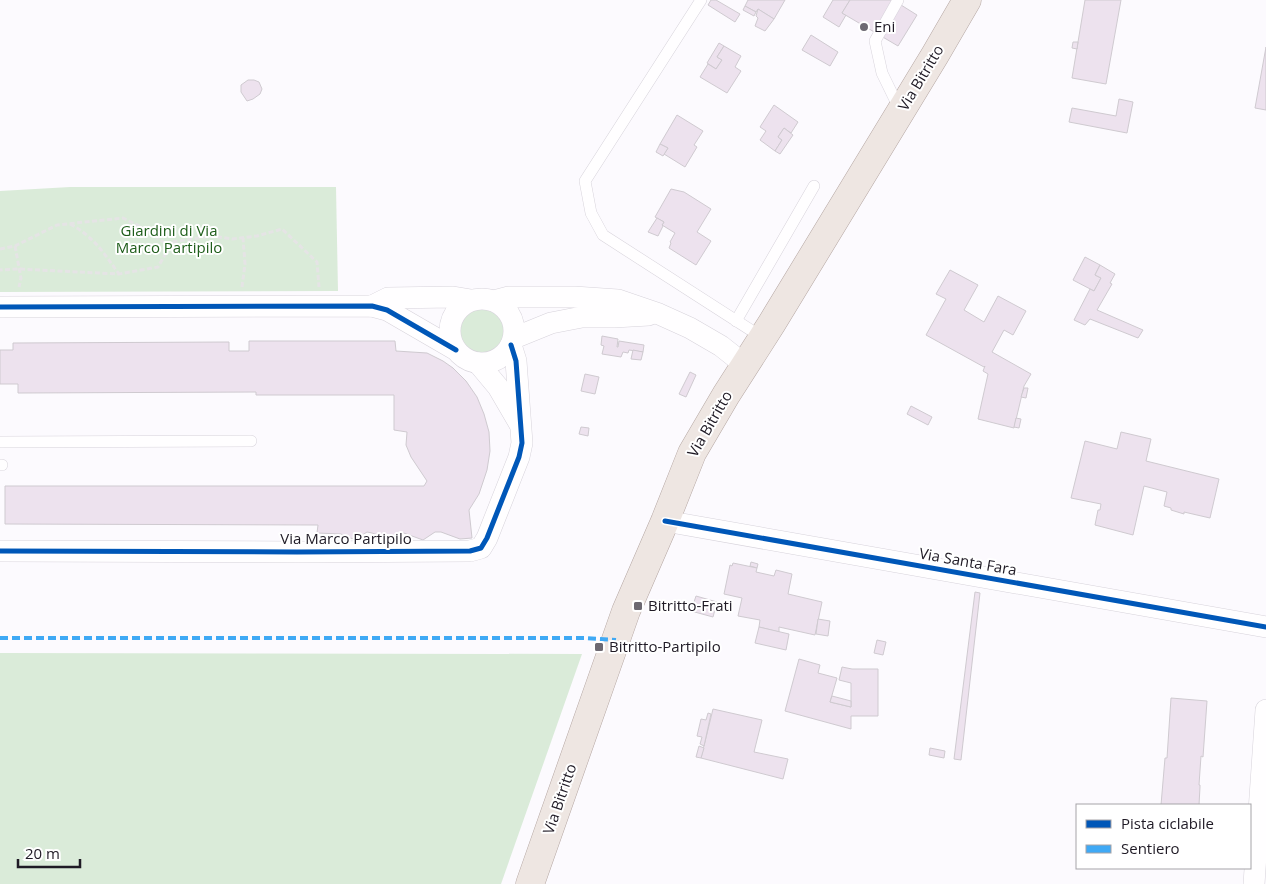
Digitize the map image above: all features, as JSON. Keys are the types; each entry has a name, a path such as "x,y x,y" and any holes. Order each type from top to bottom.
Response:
{"main road":[{"name":"Via Bitritto","path":"530,884 626,611 692,453 967,0"}],"street":[{"path":"372,306 388,298 454,297 471,300"},
{"path":"494,300 509,312 513,320 515,329 513,342 506,354 488,363 478,364 462,357 451,341 449,331 455,312 462,305 479,298 494,300 519,297 618,300 659,314 690,328 721,346 746,365"},
{"path":"0,306 372,306 387,310 456,350"},
{"path":"513,342 551,323 582,317 659,314"},
{"name":"Via Marco Partipilo","path":"0,551 470,551 481,548 487,538 519,456 522,443 513,342"},
{"path":"478,364 498,387 521,427"},
{"name":"Via Santa Fara","path":"665,521 1266,627"},
{"path":"1254,884 1266,710"}],"lane":[{"path":"701,0 585,181 591,213 603,235 762,338"},
{"path":"898,0 875,41 882,73 901,111"},
{"path":"736,321 814,186"},
{"path":"0,442 251,441"}],"path":[{"path":"0,249 15,246 57,225 123,218 143,228 165,243 212,236 232,239 243,238 282,229 317,262 319,288"},
{"path":"70,224 89,236 102,249 119,274"},
{"path":"242,288 245,264 243,238"},
{"path":"0,270 18,269 119,274 158,267 166,254 165,243"},
{"path":"15,246 21,278 18,288"}],"green space":[{"name":"Giardini di Via Marco Partipilo","path":"70,187 336,187 338,291 0,292 0,191"},
{"path":"476,309 486,309 500,319 504,332 500,345 494,351 486,355 476,355 462,345 458,337 458,327 468,313"},
{"path":"0,653 582,654 501,884 0,884"}],"building":[{"path":"711,0 716,0 740,14 735,22 708,5"},
{"path":"748,0 785,0 774,19 758,9 756,12 745,6"},
{"path":"833,0 850,0 842,13 846,15 839,27 823,17"},
{"path":"850,0 893,0 917,15 898,46 842,13"},
{"path":"1085,0 1121,0 1106,84 1072,78"},
{"path":"745,6 756,12 754,16 743,10"},
{"path":"758,9 774,19 765,31 755,26 758,18 756,16"},
{"path":"811,35 838,52 830,66 802,50"},
{"path":"1073,42 1078,42 1077,49 1072,48"},
{"path":"719,43 724,46 717,57 722,60 716,69 707,63"},
{"path":"724,46 741,56 735,67 741,71 727,93 700,77 708,64 716,69 722,60 717,57"},
{"path":"1266,47 1266,110 1255,108"},
{"path":"248,80 259,82 262,89 260,94 247,101 241,92 241,85"},
{"path":"1119,99 1133,102 1127,133 1069,122 1072,108 1116,116"},
{"path":"774,105 798,122 791,133 784,128 778,137 782,140 775,151 760,140 766,131 760,127"},
{"path":"677,115 703,131 694,145 697,147 685,167 664,154 668,148 660,144"},
{"path":"784,128 793,135 780,154 775,151 782,140 778,137"},
{"path":"660,144 668,148 663,156 656,152"},
{"path":"671,189 684,192 711,209 697,232 711,241 696,265 669,248 675,233 662,225 664,222 655,217"},
{"path":"657,218 664,222 658,236 648,232"},
{"path":"1085,257 1100,265 1095,275 1101,278 1094,291 1073,280"},
{"path":"1100,265 1115,274 1110,283 1112,284 1097,310 1143,330 1138,338 1090,319 1085,325 1074,320 1090,289 1094,291 1101,278 1095,275"},
{"path":"950,270 978,285 964,310 984,322 998,296 1026,311 1013,335 1004,330 992,352 1031,374 1024,386 1014,428 978,419 988,374 983,371 985,366 926,335 946,299 936,294"},
{"path":"602,336 618,339 617,347 619,341 644,345 643,352 629,350 628,353 623,352 621,357 602,354 604,346 601,345"},
{"path":"249,341 395,341 396,351 427,353 453,368 466,381 477,397 489,432 490,451 487,470 479,494 469,510 472,538 460,539 441,532 435,532 423,540 401,532 392,540 367,532 356,539 341,534 317,533 318,525 5,524 5,486 424,486 427,481 411,457 406,445 407,432 394,430 394,395 256,395 256,392 18,393 18,384 0,384 0,350 13,350 13,343 229,342 229,351 249,351"},
{"path":"633,350 643,352 641,360 631,359"},
{"path":"690,372 696,375 686,397 679,394"},
{"path":"585,374 599,377 595,394 581,391"},
{"path":"1024,388 1028,388 1026,398 1021,397"},
{"path":"911,406 932,417 928,425 907,414"},
{"path":"1016,418 1021,419 1019,428 1014,427"},
{"path":"581,427 589,428 588,436 579,434"},
{"path":"1121,432 1151,439 1146,461 1219,479 1210,518 1171,510 1171,508 1164,506 1167,492 1144,486 1133,535 1095,525 1101,504 1071,498 1085,441 1117,449"},
{"path":"751,562 758,564 757,568 750,566"},
{"path":"733,563 757,568 756,572 774,576 776,570 792,574 788,594 822,602 815,635 779,627 779,632 759,627 760,620 738,616 742,598 724,594 730,565 732,566"},
{"path":"975,592 980,593 961,760 954,759"},
{"path":"696,596 717,602 713,617 691,611"},
{"path":"818,619 830,621 828,636 816,634"},
{"path":"759,627 789,634 786,650 755,643"},
{"path":"877,640 886,642 883,655 874,653"},
{"path":"799,659 820,665 818,673 837,678 830,702 851,707 851,683 839,680 842,667 878,669 878,716 851,716 851,729 785,711"},
{"path":"832,696 851,701 851,707 830,702"},
{"path":"1171,698 1207,701 1203,757 1201,756 1199,804 1161,804 1165,758 1167,758"},
{"path":"713,709 762,720 754,752 788,759 783,779 701,758"},
{"path":"708,713 711,714 704,746 700,744 702,737 697,736 701,719 706,720"},
{"path":"699,746 704,748 701,758 696,757"},
{"path":"930,748 945,751 944,758 929,755"}],"marked path":[{"path":"0,638 585,638 616,640"}],"cycle path":[{"path":"0,307 372,306 387,310 456,350"},
{"path":"0,551 470,551 481,548 487,538 519,457 522,443 516,361 511,345"},
{"path":"665,521 1266,627"}],"place":[{"name":"Eni","path":"864,27"},
{"name":"Bitritto-Frati","path":"638,606"},
{"name":"Bitritto-Partipilo","path":"599,647"}]}
